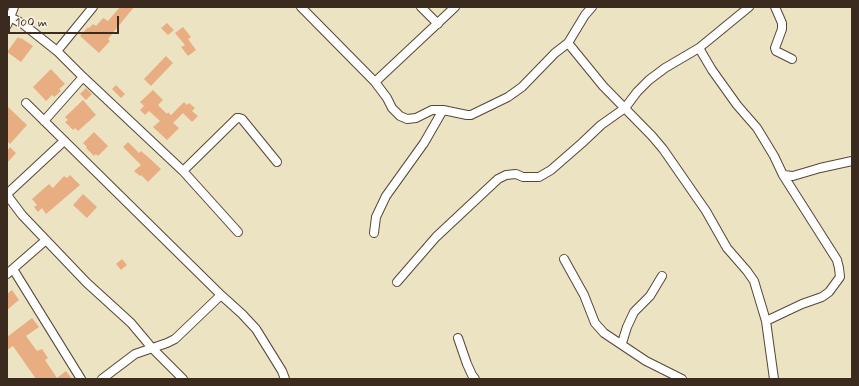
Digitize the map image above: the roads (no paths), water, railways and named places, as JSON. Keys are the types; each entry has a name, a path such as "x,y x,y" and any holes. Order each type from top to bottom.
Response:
{"street":[{"path":"14,7 9,21 23,24 57,51 184,171 238,232"},
{"path":"57,51 93,7"},
{"path":"301,7 375,82 387,98 392,108 400,116 407,119 416,118 432,110 443,110 471,115 508,97 522,87 555,53 568,43 585,15 592,7"},
{"path":"421,7 438,24"},
{"path":"375,82 455,7"},
{"path":"397,282 436,237 498,179 506,175 516,174 524,177 539,177 551,170 600,125 625,108 637,92 649,80 665,68 699,48 748,7"},
{"path":"775,7 782,23 782,29 775,48 776,51 792,59"},
{"path":"568,43 603,86 663,149 706,211 727,248 751,276 754,281 766,321 774,379"},
{"path":"699,48 712,70 757,128 774,156 783,175 837,260 839,268 840,277 829,292 766,321"},
{"path":"44,121 83,77"},
{"path":"26,103 242,314 256,329 285,379"},
{"path":"374,233 376,217 386,196 424,143 443,110"},
{"path":"184,171 237,118 242,119 277,162"},
{"path":"64,141 7,194 22,215 87,282 132,323 152,348 183,379"},
{"path":"783,175 793,176 828,166 852,162"},
{"path":"46,240 10,271 81,379"},
{"path":"564,259 584,295 595,323 604,333 622,343 646,361 682,379"},
{"path":"622,343 634,312 650,296 662,276"},
{"path":"102,379 135,354 175,339 221,295"},
{"path":"458,338 467,364 475,379"}]}
